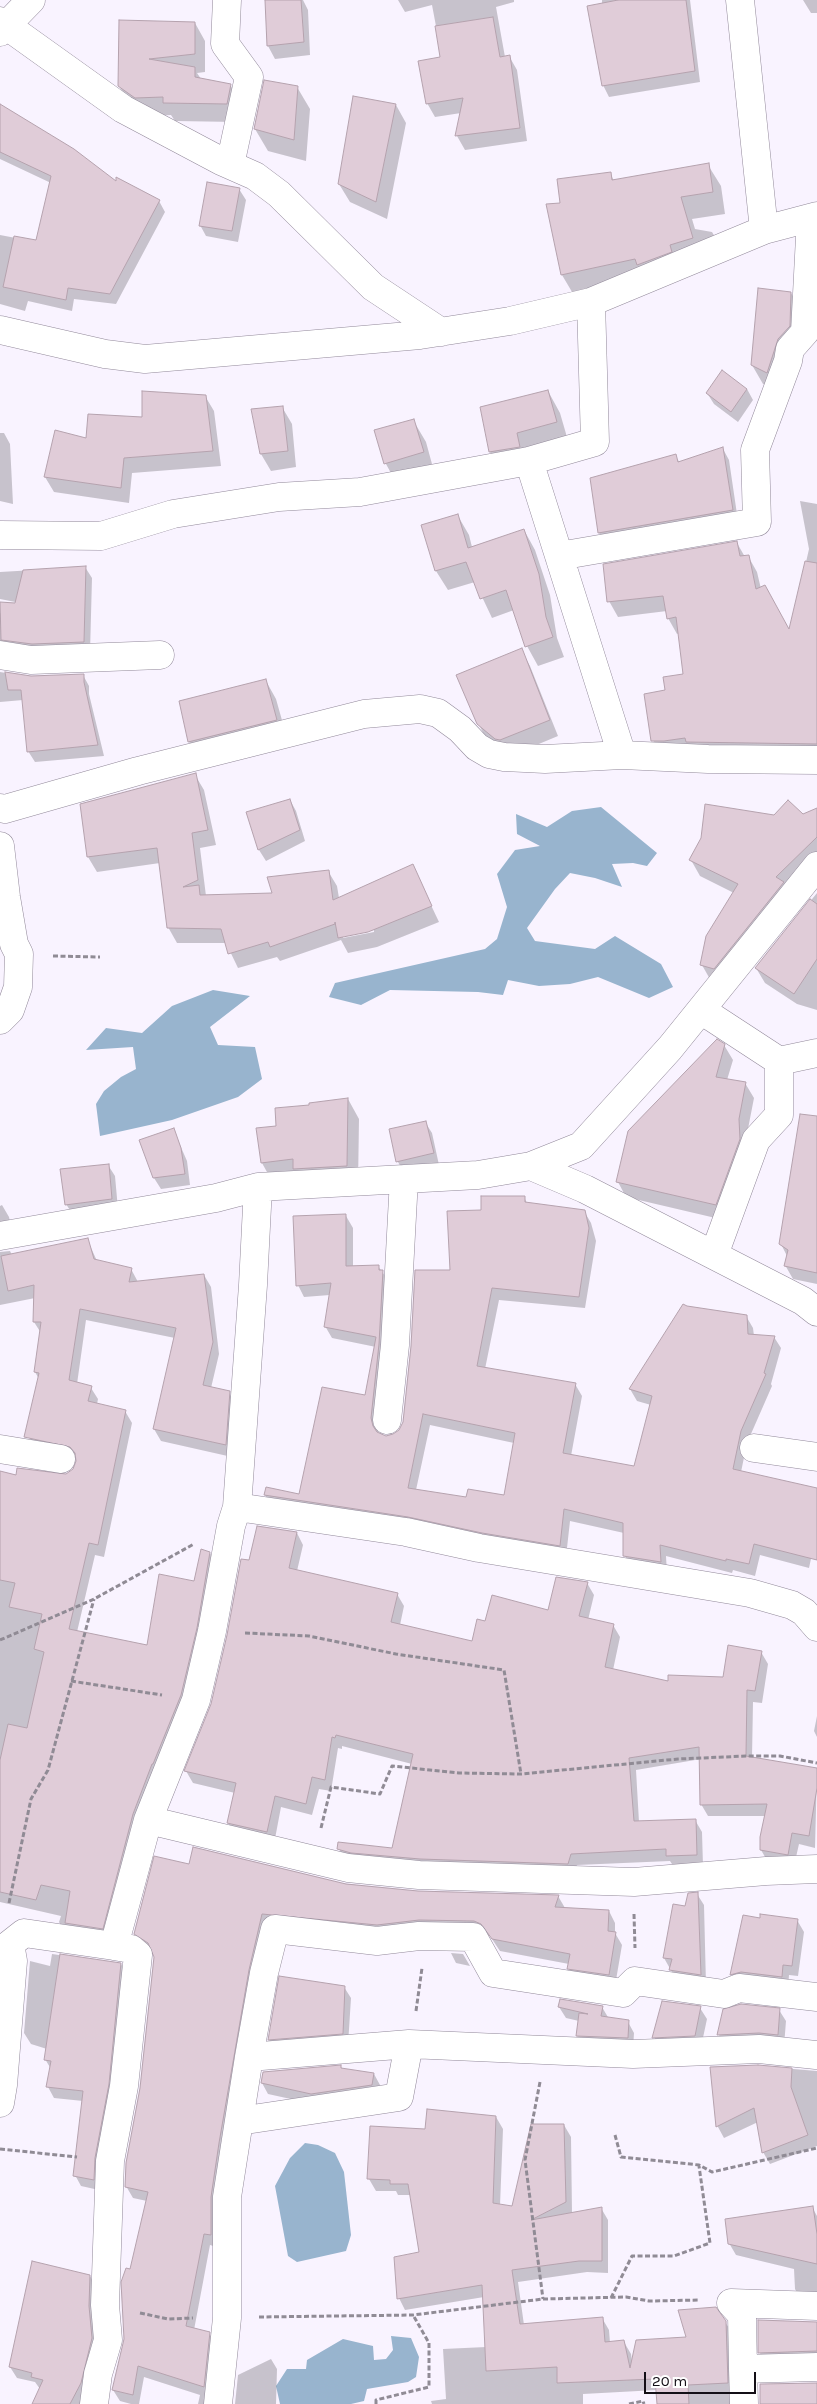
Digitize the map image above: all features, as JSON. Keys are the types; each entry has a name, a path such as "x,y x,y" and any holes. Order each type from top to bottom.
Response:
{"street":[{"path":"31,0 2,26 123,109 230,165 255,176 280,194 373,287 441,332"},
{"path":"227,0 225,44 249,77 230,165"},
{"path":"740,0 764,230"},
{"path":"0,330 105,354 145,359 316,346 441,332 510,321 591,302 764,230 814,217 804,332 790,349 788,361 755,450 757,522 559,556"},
{"path":"0,534 101,536 173,514 279,497 360,492 529,461 595,442 591,302"},
{"path":"529,461 622,755"},
{"path":"0,656 31,660 160,655"},
{"path":"0,808 4,809 138,771 364,714 420,709 438,713 460,728 477,747 489,754 545,759 622,755 708,760 817,760"},
{"path":"0,846 14,944 19,954 18,987 10,1010 0,1020"},
{"path":"0,1236 216,1198 258,1187 478,1175 531,1166 581,1146 670,1048 817,866"},
{"path":"701,1010 778,1061 817,1053"},
{"path":"714,1255 756,1140 778,1115 778,1061"},
{"path":"531,1166 585,1189 803,1301 817,1312"},
{"path":"387,1420 395,1345 404,1178"},
{"path":"114,1946 148,1820 196,1700 212,1631 234,1517 253,1285 258,1187"},
{"path":"754,1448 817,1456"},
{"path":"0,1449 62,1458"},
{"path":"234,1517 406,1532 479,1548 750,1593 792,1606 804,1612 817,1627"},
{"path":"148,1820 348,1868 419,1875 634,1882 766,1870 817,1869"},
{"path":"218,2404 227,2318 227,2197 264,1973 275,1929 377,1941 418,1936 473,1937 493,1973 624,1993 635,1981 724,1994 739,1988 817,1997"},
{"path":"0,2103 13,1961 5,1943 24,1932 131,1949 138,1954 124,2086 110,2161 105,2305 108,2340 98,2374 94,2404"},
{"path":"249,2057 409,2044 633,2054 758,2049 817,2053"},
{"path":"239,2121 400,2097 409,2044"},
{"path":"731,2303 817,2306"},
{"path":"731,2303 742,2315 744,2404"},
{"path":"743,2369 817,2367"}],"path":[{"path":"0,1640 94,1599 176,1553 234,1517"},
{"path":"5,1943 5,1922 30,1799 48,1770 94,1599"},
{"path":"212,1631 309,1636 396,1654 504,1670 520,1774"},
{"path":"72,1682 196,1700"},
{"path":"313,1860 330,1787 380,1794 392,1766 459,1773 520,1774 678,1759 746,1756 780,1756 817,1763"},
{"path":"634,1882 635,1981"},
{"path":"409,2044 422,1968 418,1936"},
{"path":"543,2299 525,2160 546,2050"},
{"path":"615,2135 621,2156 699,2165 712,2172 817,2148"},
{"path":"0,2149 110,2161"},
{"path":"612,2298 632,2256 674,2256 710,2243 699,2165"},
{"path":"105,2305 168,2318 227,2318 413,2315 543,2299 626,2297 649,2301 722,2299 731,2303"},
{"path":"376,2404 376,2400 429,2386 429,2343 413,2315"},
{"path":"629,2404 643,2401 644,2404"}],"water":[{"path":"601,807 657,853 647,866 633,863 612,864 622,887 595,878 570,873 555,889 527,928 535,941 595,949 615,936 661,964 673,987 649,998 598,977 570,984 539,986 508,980 503,995 478,992 390,990 361,1005 329,997 335,983 485,949 497,939 507,907 497,874 515,850 540,846 517,834 516,814 547,827 572,811"},
{"path":"213,990 250,996 210,1027 218,1045 255,1047 262,1079 238,1097 172,1120 100,1136 96,1104 104,1091 121,1077 136,1069 133,1047 86,1050 106,1028 142,1033 172,1006"},
{"path":"305,2143 318,2145 335,2153 344,2172 351,2235 346,2251 297,2262 288,2256 275,2186 290,2158"},
{"path":"391,2336 411,2338 419,2357 416,2377 408,2382 367,2389 364,2401 351,2404 280,2404 276,2386 287,2369 306,2369 307,2360 343,2339 373,2346 374,2360 386,2359 393,2350"}],"building":[{"path":"265,0 301,0 304,42 267,46"},
{"path":"618,0 686,0 695,71 602,86 587,6"},
{"path":"493,17 500,57 510,55 520,128 455,136 463,98 426,104 418,61 440,57 435,26"},
{"path":"119,20 195,22 195,54 149,59 195,67 195,77 231,84 227,104 163,103 163,97 135,98 118,86"},
{"path":"264,80 298,86 294,140 254,129"},
{"path":"353,96 396,104 376,202 338,184"},
{"path":"0,104 74,149 116,181 116,177 160,200 110,294 68,288 66,300 3,287 14,236 36,240 51,176 0,152"},
{"path":"709,163 713,192 681,197 693,238 670,245 672,252 637,265 635,259 561,275 546,204 560,203 557,179 611,172 612,180"},
{"path":"207,182 240,188 232,231 199,226"},
{"path":"758,288 791,292 790,326 778,339 767,373 751,365"},
{"path":"722,370 747,389 731,412 706,393"},
{"path":"548,390 557,422 517,433 520,447 489,452 480,407"},
{"path":"142,391 206,395 213,451 124,458 121,488 44,477 55,430 86,438 88,414 142,417"},
{"path":"283,406 288,451 260,454 251,409"},
{"path":"414,419 424,452 384,464 374,430"},
{"path":"723,447 733,510 598,533 590,478 676,454 678,462"},
{"path":"458,514 468,548 524,529 539,574 546,617 553,637 525,647 506,590 480,599 466,562 435,571 421,525"},
{"path":"737,541 740,556 749,555 756,589 765,585 789,629 805,561 817,563 817,744 686,742 685,738 651,741 644,694 665,690 663,677 683,674 676,617 667,619 663,596 607,602 603,564"},
{"path":"86,566 84,642 32,644 1,640 0,602 15,603 23,570"},
{"path":"522,648 550,720 500,740 495,739 477,724 456,675"},
{"path":"5,672 31,676 84,674 84,682 98,745 27,752 21,690 8,690"},
{"path":"266,679 277,720 188,742 179,701"},
{"path":"196,773 208,830 192,833 198,880 183,887 199,885 200,895 272,893 267,877 329,870 333,900 413,864 432,906 368,932 338,938 335,922 335,924 270,947 268,942 228,954 221,929 167,928 157,848 87,857 80,804"},
{"path":"290,799 300,830 258,850 246,812"},
{"path":"788,800 803,814 817,808 817,837 776,877 784,882 714,969 700,965 706,936 738,884 689,860 701,838 705,804 774,815"},
{"path":"810,899 817,904 817,959 794,994 755,968"},
{"path":"717,1039 725,1044 716,1077 746,1082 739,1119 740,1139 716,1205 616,1182 628,1131"},
{"path":"348,1098 347,1166 293,1169 293,1159 261,1163 256,1128 276,1126 275,1108 309,1105 309,1103"},
{"path":"800,1114 817,1116 817,1273 784,1266 788,1250 779,1244"},
{"path":"426,1121 434,1153 396,1162 389,1129"},
{"path":"174,1128 181,1148 185,1174 153,1178 139,1140"},
{"path":"109,1164 112,1199 65,1205 60,1169"},
{"path":"481,1196 525,1196 525,1202 585,1210 589,1228 579,1297 492,1288 477,1366 576,1383 563,1453 634,1466 652,1396 629,1389 683,1304 747,1315 748,1334 775,1336 764,1373 766,1374 741,1431 733,1469 817,1488 817,1560 754,1544 749,1564 726,1559 726,1561 660,1545 661,1562 623,1556 623,1523 564,1509 560,1546 482,1533 408,1517 264,1495 266,1487 299,1494 322,1387 365,1395 376,1337 324,1327 331,1283 296,1286 293,1216 346,1214 346,1266 379,1265 379,1270 383,1270 379,1344 371,1418 377,1432 386,1436 399,1430 403,1422 411,1346 415,1270 450,1270 447,1211 481,1210","holes":["423,1414 515,1433 504,1495 468,1489 466,1497 408,1488"]},
{"path":"88,1238 94,1259 132,1268 129,1282 204,1274 213,1342 203,1385 230,1391 226,1445 153,1429 176,1328 80,1309 69,1380 92,1386 88,1401 126,1410 98,1545 89,1543 69,1629 147,1645 159,1574 194,1581 201,1549 210,1552 197,1628 181,1695 133,1814 103,1929 65,1923 70,1891 41,1885 36,1900 0,1892 0,1760 8,1724 27,1728 44,1652 34,1649 42,1614 9,1607 15,1583 0,1580 0,1471 16,1475 17,1468 66,1474 73,1469 76,1461 75,1453 70,1447 24,1437 39,1373 34,1372 41,1322 33,1322 34,1285 8,1291 1,1256"},
{"path":"257,1526 297,1532 289,1568 398,1593 391,1622 472,1641 477,1619 485,1621 492,1595 548,1610 556,1577 588,1582 579,1616 614,1624 605,1667 668,1681 668,1675 723,1677 728,1645 762,1651 755,1691 747,1690 746,1756 817,1768 817,1788 809,1836 792,1833 788,1855 760,1850 760,1837 767,1804 700,1805 699,1747 629,1758 634,1821 696,1819 697,1855 666,1856 666,1849 571,1854 568,1864 420,1859 351,1853 337,1849 338,1842 392,1848 413,1754 336,1735 335,1738 332,1737 325,1780 312,1777 306,1804 275,1796 267,1832 227,1823 236,1783 184,1771 211,1704 227,1635 241,1559 249,1560"},
{"path":"193,1847 346,1884 418,1891 559,1895 555,1907 609,1910 608,1931 616,1932 609,1975 567,1969 570,1954 492,1939 481,1924 474,1921 419,1920 377,1925 262,1914 249,1970 219,2143 211,2197 211,2235 204,2234 186,2326 210,2332 204,2387 138,2366 133,2395 112,2390 124,2339 121,2282 126,2268 130,2269 148,2192 125,2187 126,2163 140,2088 154,1957 148,1943 134,1934 154,1856 189,1864"},
{"path":"698,1892 701,1975 669,1970 672,1959 663,1958 673,1904 685,1906 688,1893"},
{"path":"760,1914 798,1919 792,1966 783,1965 782,1977 741,1972 730,1975 743,1915 760,1918"},
{"path":"60,1954 121,1963 109,2084 95,2158 94,2180 73,2176 83,2091 46,2087 51,2061 44,2060"},
{"path":"279,1976 345,1986 343,2034 268,2040"},
{"path":"560,1999 603,2006 601,2016 629,2020 628,2038 576,2036 579,2013 588,2014 558,2007"},
{"path":"662,2001 701,2006 695,2036 652,2038"},
{"path":"741,2004 780,2008 778,2035 759,2033 717,2035 723,2009"},
{"path":"341,2065 341,2068 374,2073 372,2085 311,2094 261,2083 263,2072"},
{"path":"758,2065 792,2068 791,2087 808,2135 762,2153 754,2108 716,2127 710,2067"},
{"path":"427,2109 496,2116 493,2203 512,2206 531,2124 564,2124 566,2202 531,2220 602,2207 602,2261 579,2261 512,2270 520,2324 603,2317 605,2342 624,2340 630,2368 636,2340 686,2337 678,2310 716,2307 726,2321 728,2383 688,2385 689,2404 657,2404 655,2379 557,2383 557,2367 486,2371 482,2285 397,2299 394,2257 419,2252 408,2184 390,2184 390,2180 367,2179 370,2126 425,2129"},
{"path":"813,2206 817,2234 817,2264 728,2244 725,2219"},
{"path":"32,2261 90,2275 89,2306 92,2338 81,2383 70,2404 32,2404 43,2380 31,2377 32,2373 9,2367"},
{"path":"758,2320 817,2322 817,2351 758,2353"},
{"path":"817,2383 817,2404 760,2404 760,2384"}]}
